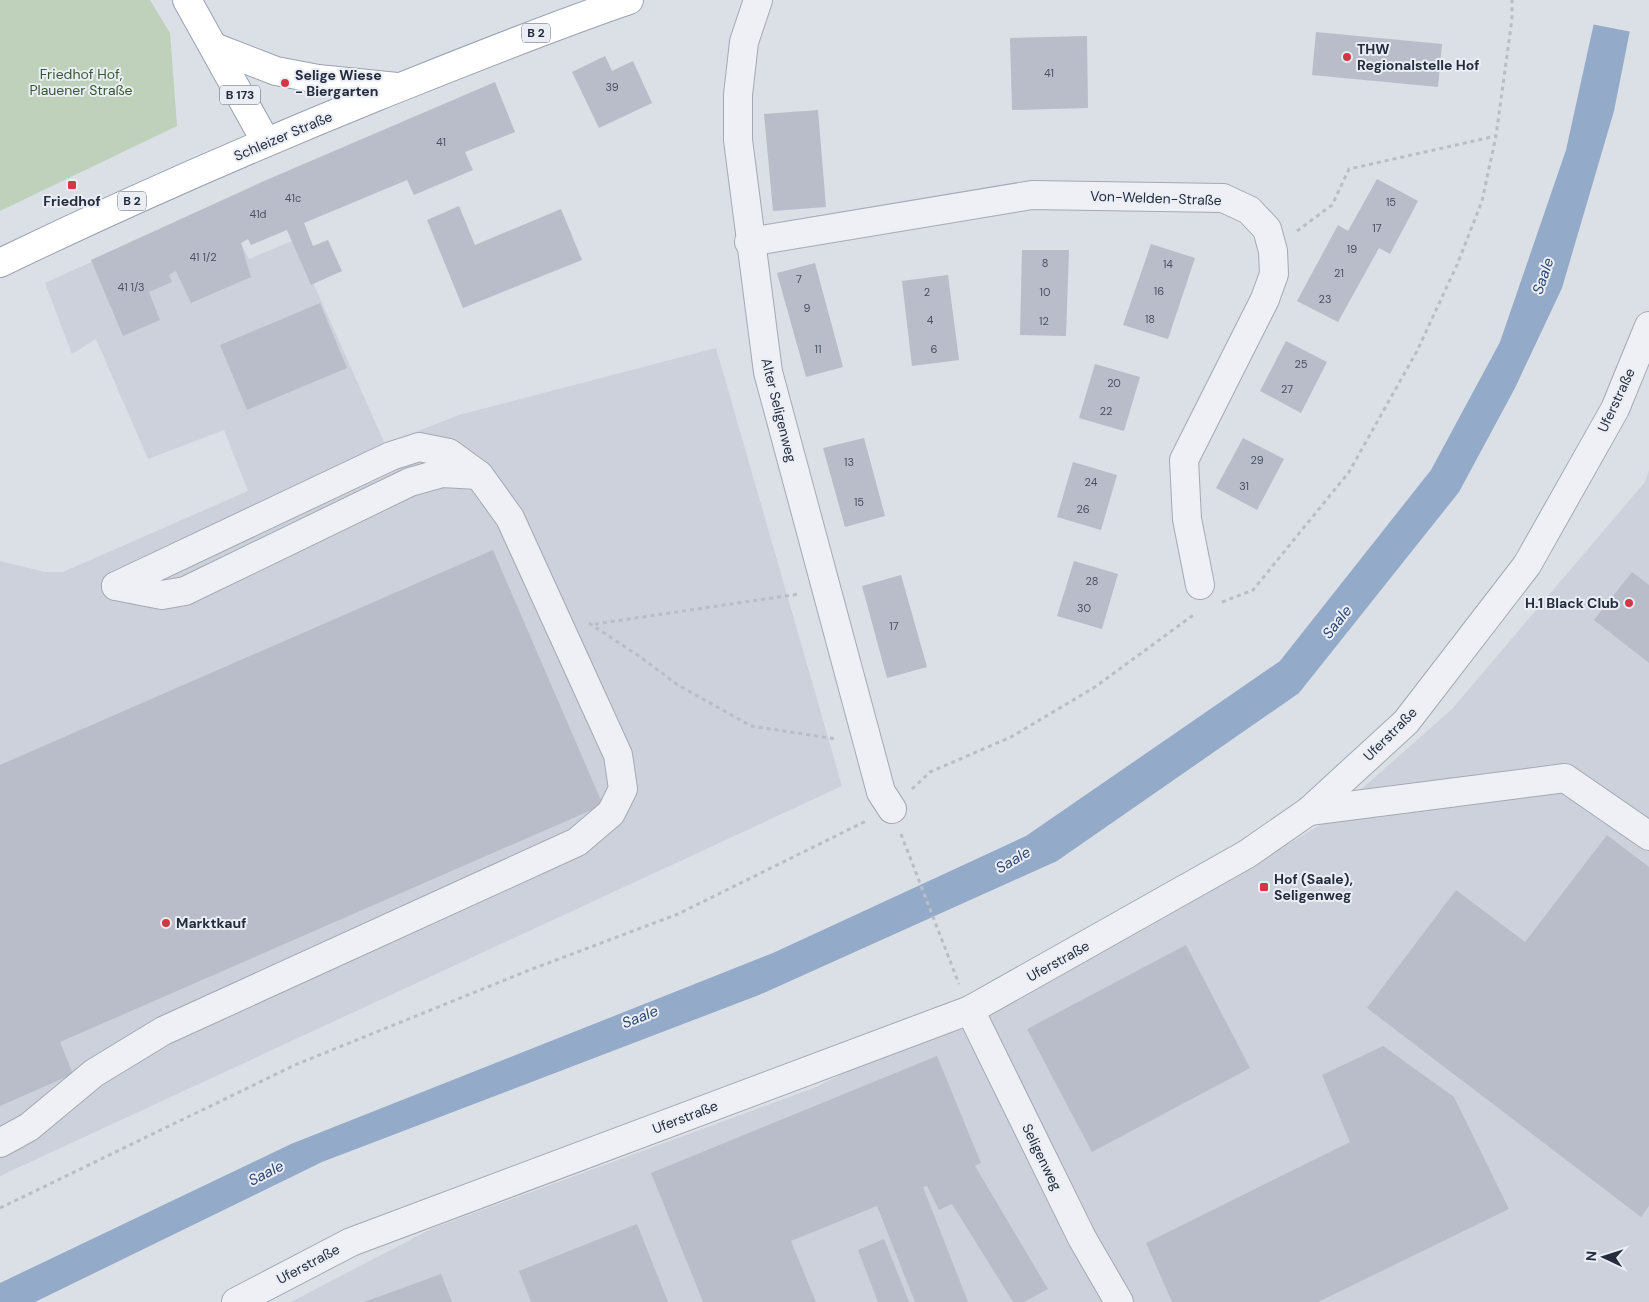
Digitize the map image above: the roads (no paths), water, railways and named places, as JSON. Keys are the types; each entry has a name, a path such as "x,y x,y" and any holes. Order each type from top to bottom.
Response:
{"main road":[{"name":"B 173","path":"187,0 266,142"},
{"name":"Schleizer Straße","path":"0,263 82,223 266,142 496,48 629,0"},
{"path":"214,47 276,71 318,79 400,88"}],"street":[{"name":"Alter Seligenweg","path":"758,0 744,42 738,95 738,140 749,242 768,372 880,792 895,818"},
{"name":"Von-Welden-Straße","path":"749,242 1032,195 1223,198 1249,210 1266,229 1273,251 1274,274 1265,299 1184,460 1186,519 1207,600"},
{"name":"Uferstraße","path":"236,1302 351,1242 970,1010 1247,854 1309,811 1406,722 1527,565 1615,409 1649,326"},
{"path":"0,1142 29,1127 94,1074 163,1031 577,842 611,813 622,789 618,755 510,518 479,475 442,473 410,482 185,591 162,595 116,586"},
{"path":"1309,811 1565,778 1649,836"},
{"name":"Seligenweg","path":"970,1010 1082,1238 1119,1302"}],"water":[{"name":"Saale","path":"1599,0 1636,0 1614,111 1562,288 1515,388 1459,492 1299,693 1057,861 759,995 322,1162 35,1302 0,1302 0,1283 291,1144 773,953 1026,836 1280,661 1431,470 1500,342 1566,150"}],"place":[{"name":"THW Regionalstelle Hof","path":"1347,57"},
{"name":"Selige Wiese - Biergarten","path":"285,83"},
{"name":"Friedhof","path":"72,185"},
{"name":"H.1 Black Club","path":"1629,603"},
{"name":"Hof (Saale), Seligenweg","path":"1264,887"},
{"name":"Marktkauf","path":"166,923"}],"park label":[{"name":"Friedhof Hof, Plauener Straße","path":"81,82"}]}
